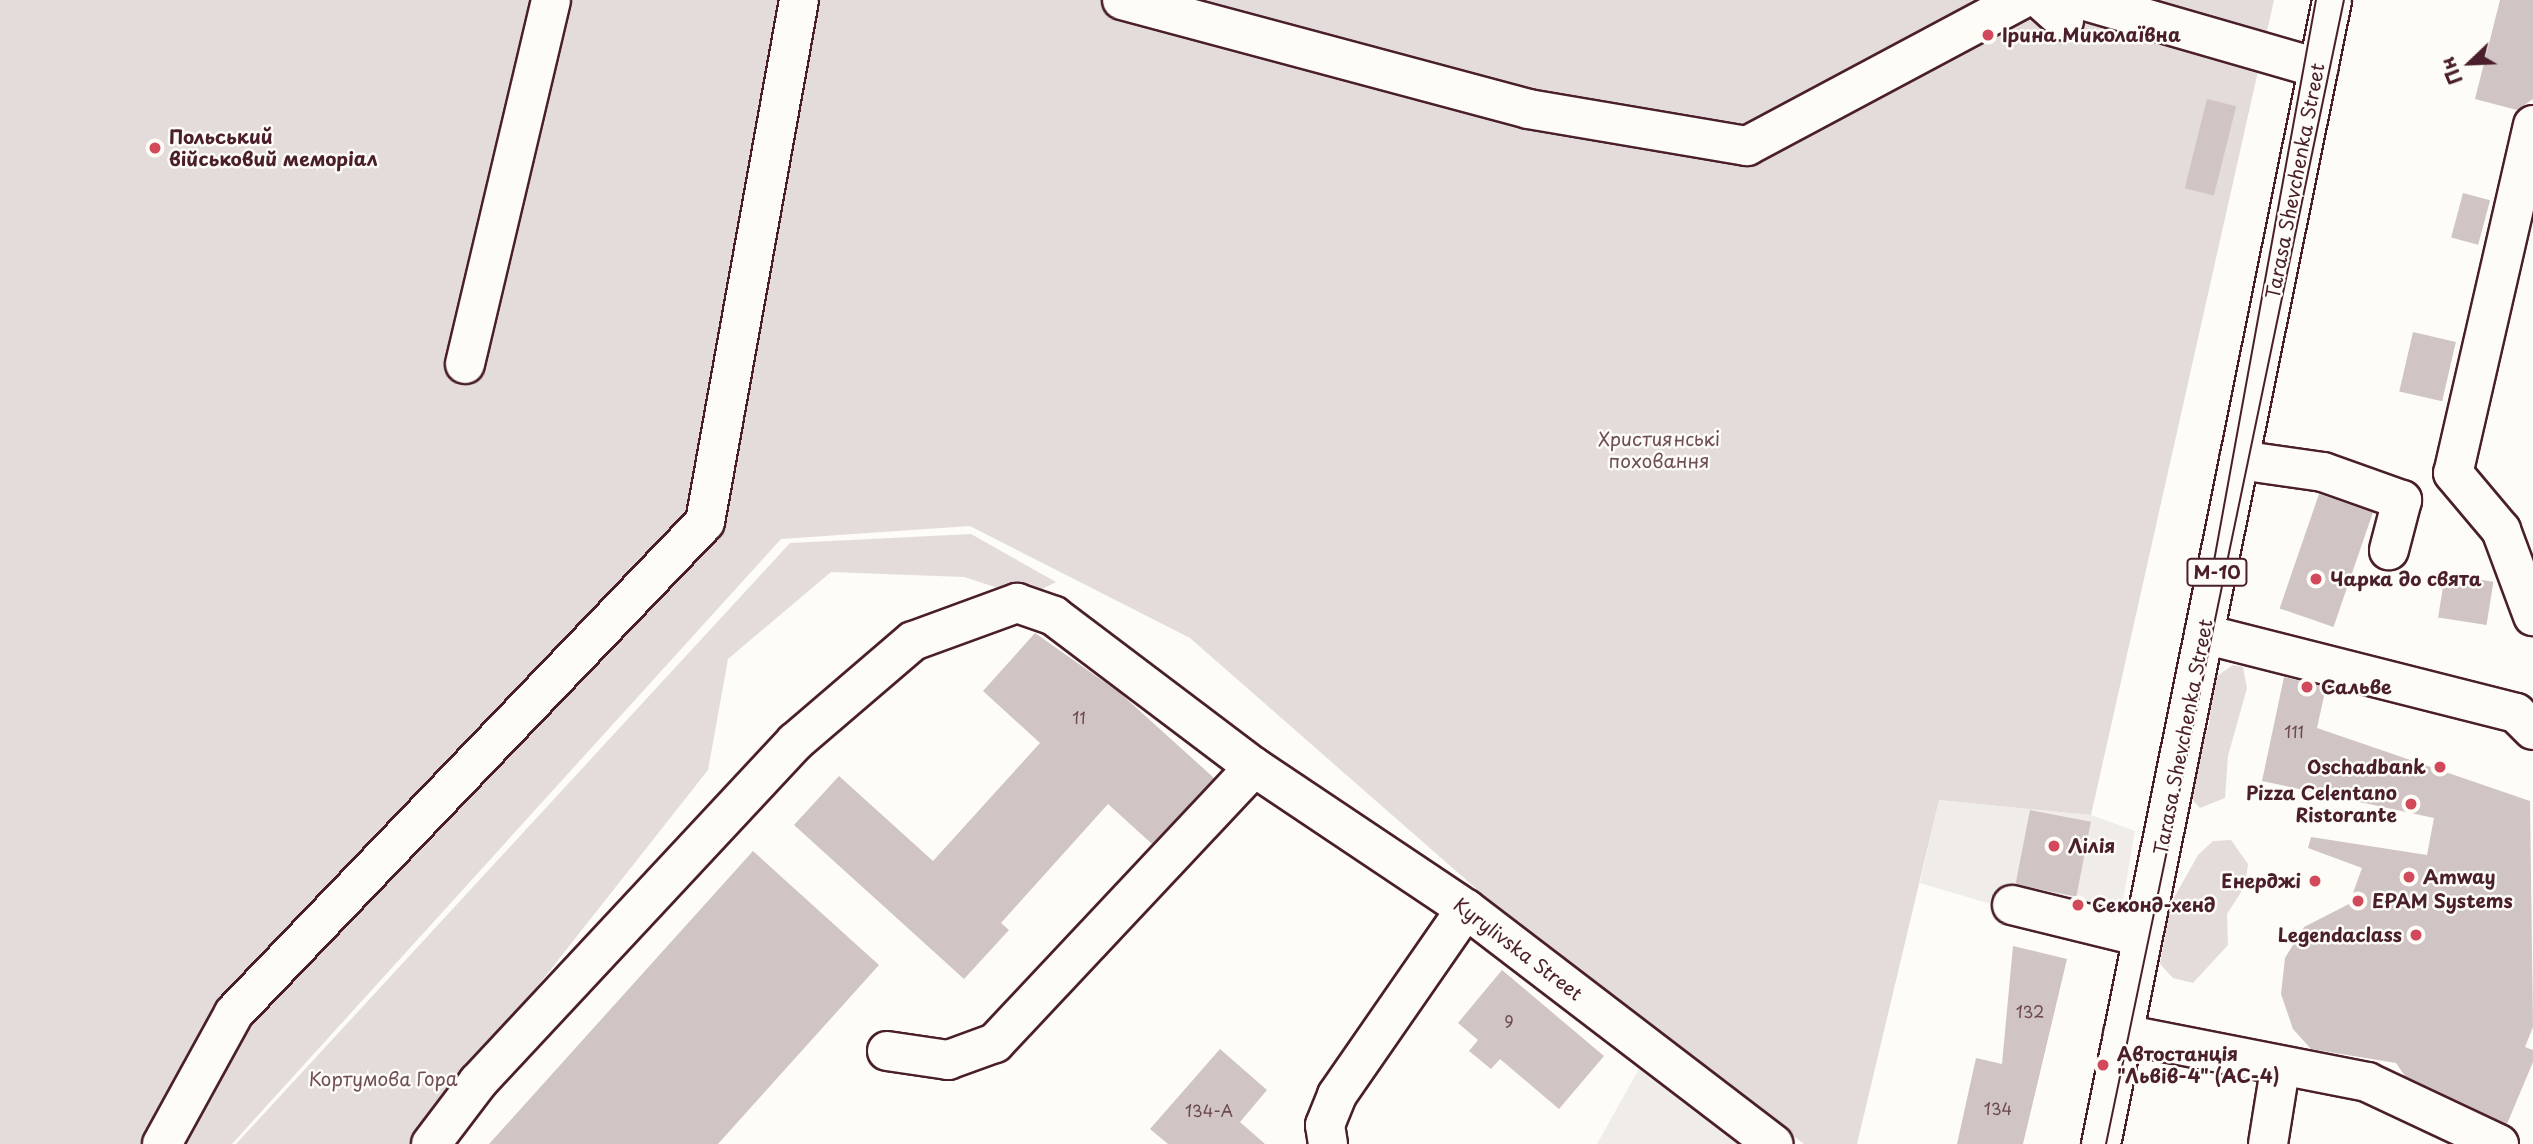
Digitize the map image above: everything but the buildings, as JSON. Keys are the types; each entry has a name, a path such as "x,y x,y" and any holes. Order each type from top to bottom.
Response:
{"street":[{"path":"465,364 551,0"},
{"path":"162,1144 234,1013 705,522 799,0"},
{"path":"1122,0 1528,109 1747,146 2037,8 2318,68"},
{"name":"Tarasa Shevchenka Street","path":"2101,1144 2332,0"},
{"path":"2533,125 2453,473 2501,530 2533,616"},
{"path":"2239,460 2323,472 2402,500 2389,550"},
{"name":"Kyrylivska Street","path":"430,1144 478,1082 795,742 913,641 1017,603 1054,616 1254,767 1466,909 1773,1144"},
{"path":"2204,634 2516,713 2533,730"},
{"path":"887,1051 948,1060 995,1043 1254,767"},
{"path":"2012,905 2142,937"},
{"path":"1328,1144 1325,1125 1337,1096 1466,909"},
{"path":"2123,1034 2280,1069 2367,1082 2499,1144"},
{"path":"2268,1144 2280,1069"}],"shaded area":[{"path":"1939,800 2091,815 2135,831 2116,941 1920,883"},
{"path":"1639,1069 1742,1144 1597,1144"}],"green space":[{"name":"Християнські поховання","path":"0,0 2274,0 2091,815 1939,800 1857,1144 1804,1144 1553,956 1190,638 970,526 781,539 232,1144 0,1144"},
{"name":"Кортумова Гора","path":"971,534 1056,582 1026,597 964,577 831,572 728,659 708,770 413,1144 236,1144 790,543"},
{"path":"2233,665 2243,667 2247,688 2228,756 2225,798 2200,808 2188,795 2191,766 2209,725 2214,678"},
{"path":"2231,840 2248,864 2245,886 2227,914 2228,945 2193,983 2173,978 2160,964 2171,903 2198,855 2213,841"}],"tram line":[{"path":"2214,561 2316,0"},
{"path":"2106,1144 2344,0"}],"place":[{"name":"Ірина Миколаївна","path":"1988,35"},
{"name":"Польський військовий меморіал","path":"155,148"},
{"name":"Чарка до свята","path":"2316,579"},
{"name":"Сальве","path":"2307,687"},
{"name":"Oschadbank","path":"2440,767"},
{"name":"Pizza Celentano Ristorante","path":"2411,804"},
{"name":"Лілія","path":"2054,846"},
{"name":"Amway","path":"2409,877"},
{"name":"Енерджі","path":"2315,881"},
{"name":"EPAM Systems","path":"2358,901"},
{"name":"Секонд-хенд","path":"2078,905"},
{"name":"Legendaclass","path":"2416,935"},
{"name":"Автостанція \"Львів-4\" (АС-4)","path":"2103,1065"}]}
